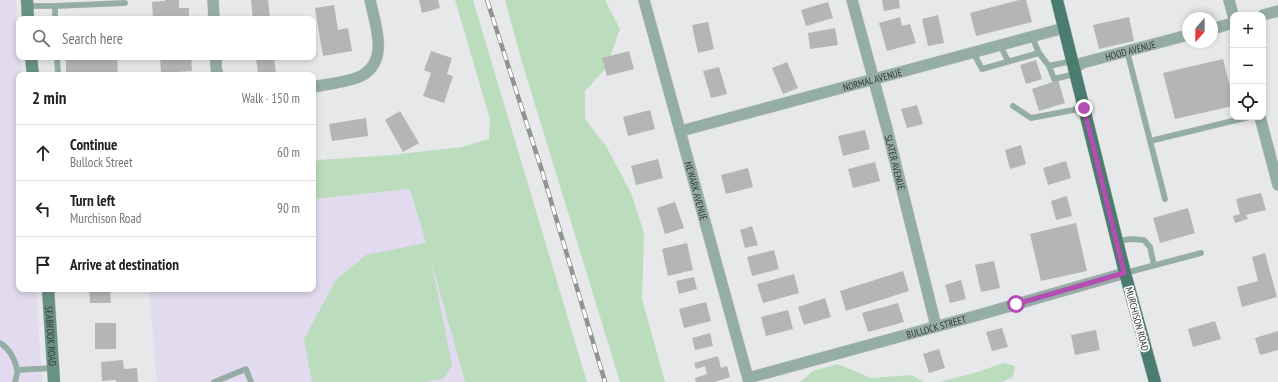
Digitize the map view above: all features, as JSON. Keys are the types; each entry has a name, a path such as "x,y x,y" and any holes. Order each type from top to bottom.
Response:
{"main road":[{"name":"MURCHISON ROAD","path":"1057,0 1124,273 1155,382"}],"street":[{"path":"212,0 214,16"},
{"path":"316,86 361,76 374,64 378,56 379,48 370,0"},
{"name":"NEWARK AVENUE","path":"644,0 748,380"},
{"name":"SLATER AVENUE","path":"852,0 874,79 936,326"},
{"path":"1229,0 1232,12"},
{"path":"27,3 28,16"},
{"path":"1266,14 1278,11"},
{"path":"1218,27 1230,24"},
{"name":"NORMAL AVENUE","path":"680,131 1064,28"},
{"name":"HOOD AVENUE","path":"1074,68 1082,63 1182,37"},
{"path":"31,60 33,72"},
{"path":"216,60 217,72"},
{"path":"1261,120 1278,185"},
{"name":"BULLOCK STREET","path":"748,380 1124,273"},
{"name":"SEABROOK ROAD","path":"48,292 54,382"}],"lane":[{"path":"27,3 55,6 125,3"},
{"path":"55,6 55,16"},
{"path":"1032,37 1039,53 1049,66 1054,79 1074,68"},
{"path":"1000,45 1008,61"},
{"path":"1127,51 1165,199"},
{"path":"973,52 982,69 1039,53"},
{"path":"57,60 58,72"},
{"path":"1049,66 1074,68"},
{"path":"1013,106 1031,118 1084,108"},
{"path":"1150,141 1237,120"},
{"path":"1117,241 1131,239 1144,240 1150,247 1154,265"},
{"path":"1124,273 1201,253"},
{"path":"0,343 4,345 12,355 17,370 16,382"},
{"path":"17,370 53,368"},
{"path":"214,382 246,369 251,382"}],"shaded area":[{"path":"0,0 16,0 16,60 20,60 21,72 16,72 16,292 36,292 42,382 0,382"},
{"path":"411,189 465,382 157,382 149,292 316,292 316,199"}],"green space":[{"path":"455,0 473,0 587,382 465,382 431,260 452,365 443,379 424,382 312,382 304,339 336,280 366,255 426,243 410,189 316,199 316,162 462,147 489,139 490,119"},
{"path":"505,0 605,0 620,29 606,68 585,91 585,119 606,146 631,193 644,233 642,299 665,382 620,382 522,62"},
{"path":"1003,363 1015,366 1013,377 1002,382 939,382 978,372"},
{"path":"838,364 871,378 911,375 924,382 800,382 813,371"}],"building":[{"path":"179,0 179,8 189,8 189,16 153,16 152,2"},
{"path":"251,0 268,0 270,16 253,16"},
{"path":"419,0 438,0 440,8 422,13"},
{"path":"882,0 899,0 900,8 884,11"},
{"path":"1019,0 1026,0 1032,22 976,36 970,13"},
{"path":"828,2 833,18 806,26 801,10"},
{"path":"334,5 338,30 348,28 352,51 323,56 315,8"},
{"path":"938,15 944,43 928,46 922,19"},
{"path":"900,17 902,26 910,24 916,43 887,51 879,23"},
{"path":"1129,17 1134,41 1099,49 1093,25"},
{"path":"708,22 714,49 698,53 692,25"},
{"path":"835,28 838,45 810,49 808,33"},
{"path":"431,51 452,58 447,74 453,76 444,103 423,96 431,73 424,70"},
{"path":"629,51 634,69 607,76 602,58"},
{"path":"1223,59 1230,87 1230,107 1175,119 1163,73"},
{"path":"66,60 117,60 118,72 66,72"},
{"path":"160,60 191,60 192,71 161,72"},
{"path":"256,60 274,60 276,72 258,72"},
{"path":"1036,60 1042,79 1026,84 1020,65"},
{"path":"787,62 798,88 783,94 772,68"},
{"path":"719,67 727,94 711,98 703,71"},
{"path":"1058,80 1065,103 1039,111 1032,89"},
{"path":"917,105 923,124 907,128 901,109"},
{"path":"650,110 655,129 628,136 623,117"},
{"path":"400,111 419,143 403,152 385,120"},
{"path":"366,118 368,136 332,141 329,124"},
{"path":"865,130 870,149 843,156 838,136"},
{"path":"1021,145 1026,164 1010,169 1005,150"},
{"path":"658,159 663,178 636,185 631,166"},
{"path":"1066,161 1071,178 1048,185 1043,168"},
{"path":"875,162 880,181 853,188 848,169"},
{"path":"748,168 753,187 726,194 721,175"},
{"path":"1261,193 1266,210 1246,215 1248,219 1235,223 1233,216 1240,214 1236,199"},
{"path":"1067,196 1072,216 1056,220 1051,201"},
{"path":"675,202 684,228 665,234 657,208"},
{"path":"1188,208 1195,233 1160,243 1153,218"},
{"path":"1076,223 1087,271 1041,281 1030,234"},
{"path":"752,226 758,245 745,248 740,230"},
{"path":"687,243 693,270 668,276 662,249"},
{"path":"774,250 779,269 752,276 747,257"},
{"path":"1265,253 1277,297 1242,307 1237,287 1258,281 1252,257"},
{"path":"994,261 1000,288 981,292 975,265"},
{"path":"903,271 909,291 846,311 840,291"},
{"path":"794,274 799,293 763,303 757,284"},
{"path":"694,277 697,289 679,294 676,281"},
{"path":"961,280 966,299 950,303 945,285"},
{"path":"89,292 110,292 111,303 90,303"},
{"path":"825,298 831,317 804,325 798,307"},
{"path":"706,302 711,321 684,328 679,309"},
{"path":"898,303 904,322 868,332 862,313"},
{"path":"788,310 793,329 766,336 761,317"},
{"path":"1215,321 1221,339 1193,347 1188,329"},
{"path":"95,323 116,323 116,349 95,349"},
{"path":"1002,328 1008,347 992,351 986,332"},
{"path":"1096,330 1100,350 1075,355 1071,335"},
{"path":"1278,331 1278,350 1260,355 1255,338"},
{"path":"710,333 713,346 695,350 692,338"},
{"path":"939,349 945,368 929,373 923,354"},
{"path":"718,356 721,368 727,366 730,377 715,382 696,382 695,378 707,374 705,366 696,369 694,363"},
{"path":"123,360 124,369 137,368 138,382 116,382 116,380 102,381 101,362"}],"railway":[{"path":"487,0 542,171 605,382"}],"route":[{"path":"1016,304 1124,273 1084,108"}]}
